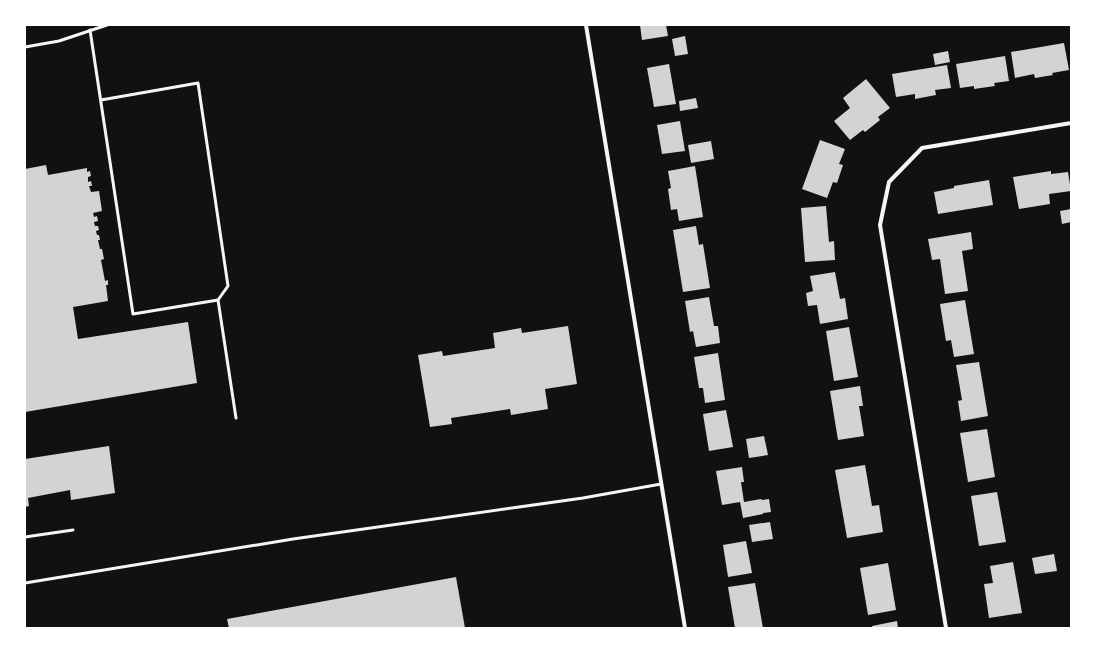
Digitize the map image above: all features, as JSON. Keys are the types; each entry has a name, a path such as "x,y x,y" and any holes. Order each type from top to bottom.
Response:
{"street":[{"path":"586,25 685,628"},
{"path":"946,628 880,225 889,182 922,148 1071,122"}],"lane":[{"path":"25,47 59,41 107,25"},
{"path":"90,30 133,314 218,300"},
{"path":"101,100 198,83 228,286 218,300 236,418"},
{"path":"25,583 270,543 582,498 661,484"},
{"path":"25,537 73,530"}],"building":[{"path":"640,25 666,25 668,36 642,40"},
{"path":"685,36 688,54 675,56 672,39"},
{"path":"1064,43 1069,70 1052,73 1053,75 1035,78 1034,74 1015,78 1011,52"},
{"path":"948,51 950,62 935,65 933,54"},
{"path":"1005,56 1009,81 994,83 995,86 974,89 974,86 960,88 956,64"},
{"path":"669,64 676,104 654,107 647,68"},
{"path":"947,65 951,88 935,90 936,95 915,99 915,94 896,97 892,74"},
{"path":"866,79 890,108 878,117 880,120 865,132 863,130 850,140 834,121 850,108 843,98"},
{"path":"696,98 698,108 680,111 679,101"},
{"path":"680,121 685,151 662,154 657,125"},
{"path":"820,140 845,149 839,164 843,165 837,183 833,182 827,198 802,189"},
{"path":"711,141 714,159 691,163 688,145"},
{"path":"46,165 48,175 87,168 87,172 90,171 91,176 88,177 88,182 91,181 92,186 89,186 91,192 99,191 102,211 93,213 94,217 97,216 98,221 94,222 95,226 98,226 99,230 96,231 97,235 99,235 100,240 98,240 104,259 101,260 105,281 108,280 108,285 106,285 108,301 73,307 78,339 188,322 197,383 25,412 25,169"},
{"path":"695,166 703,217 679,221 677,209 671,210 668,189 671,188 668,171"},
{"path":"1051,171 1051,174 1068,172 1071,191 1049,194 1050,204 1019,209 1013,177"},
{"path":"989,180 993,205 938,214 934,192 954,188 954,186"},
{"path":"826,206 829,242 834,241 835,260 805,262 801,208"},
{"path":"1071,209 1071,222 1062,224 1060,211"},
{"path":"696,226 699,245 703,244 710,288 683,292 673,230"},
{"path":"971,232 973,249 962,251 968,291 945,294 940,259 932,260 928,239"},
{"path":"835,272 840,299 845,298 848,319 820,324 817,305 808,306 806,293 813,291 810,276"},
{"path":"709,297 714,326 718,326 720,343 696,347 693,331 690,332 685,301"},
{"path":"965,300 974,354 954,357 951,340 946,341 940,304"},
{"path":"568,326 577,384 545,389 548,409 511,415 510,409 451,418 452,424 430,427 418,355 442,351 443,356 495,348 493,333 521,328 522,333"},
{"path":"849,327 858,377 834,381 826,331"},
{"path":"718,353 725,400 705,403 703,388 699,388 694,357"},
{"path":"979,362 988,416 961,421 958,401 962,400 956,365"},
{"path":"860,386 863,406 859,406 864,436 838,440 830,391"},
{"path":"726,410 733,447 709,451 703,414"},
{"path":"987,429 995,477 968,482 960,433"},
{"path":"764,436 768,455 749,458 746,439"},
{"path":"109,446 115,493 71,500 70,490 28,498 29,506 25,507 25,459"},
{"path":"865,465 872,506 879,505 883,532 847,538 835,470"},
{"path":"742,467 744,482 741,482 744,502 769,499 771,512 743,518 740,502 722,505 716,471"},
{"path":"997,492 1006,542 979,546 971,496"},
{"path":"770,522 773,539 752,542 749,525"},
{"path":"746,541 752,573 728,577 723,545"},
{"path":"1054,554 1057,571 1035,574 1032,558"},
{"path":"1013,562 1022,613 989,618 984,584 993,583 990,566"},
{"path":"888,563 896,610 868,615 860,568"},
{"path":"456,577 465,628 229,628 227,619"},
{"path":"755,583 763,628 735,628 728,587"},
{"path":"897,621 898,628 872,628 872,626"}]}
